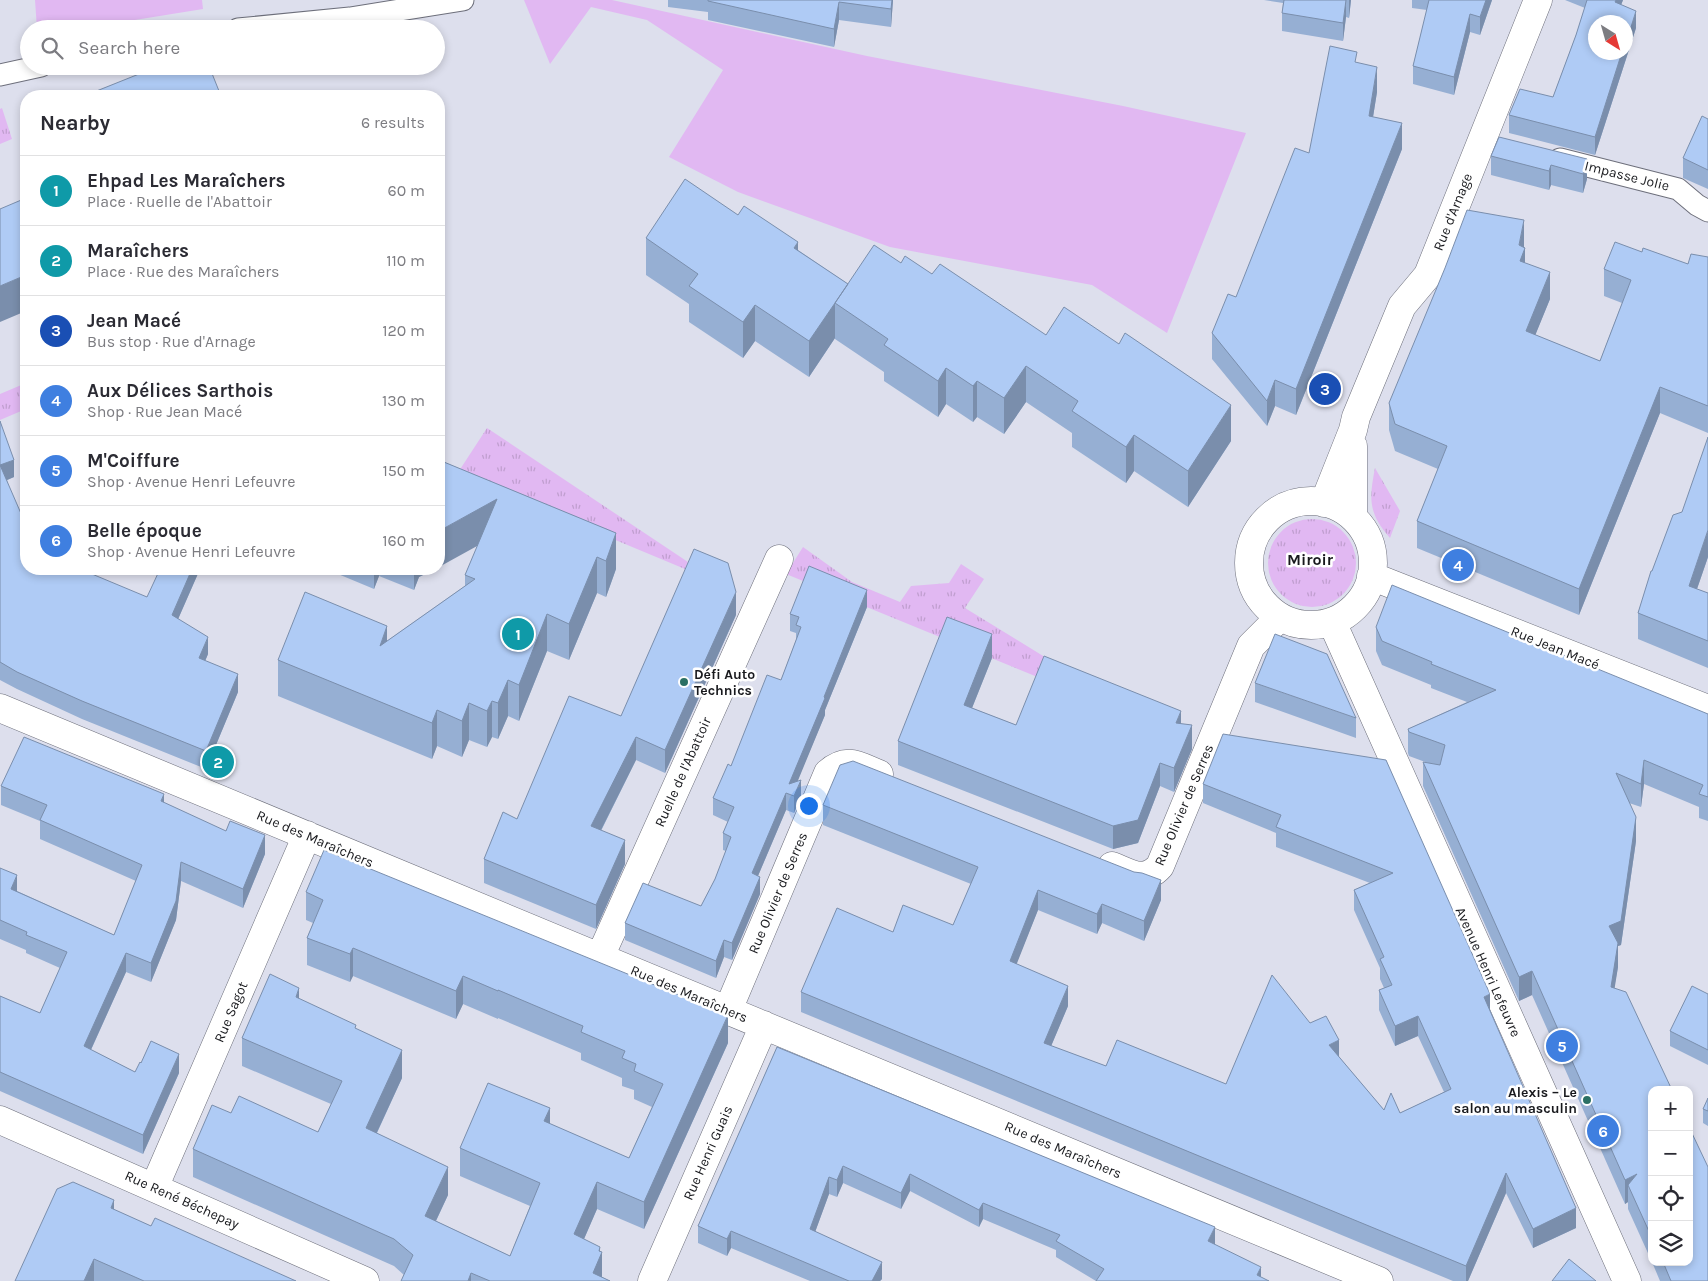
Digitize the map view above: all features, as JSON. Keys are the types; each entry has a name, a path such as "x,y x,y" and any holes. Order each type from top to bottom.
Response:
{"street":[{"name":"Rue d'Arnage","path":"1324,503 1402,306 1428,274 1492,141 1538,0"},
{"name":"Rue d'Arnage","path":"1353,517 1355,423"},
{"path":"1310,502 1324,503 1341,509 1353,517 1369,541 1373,555 1370,584 1354,608 1332,622 1315,626 1297,624 1280,618 1266,607 1253,584 1250,575 1249,557 1254,540 1262,525 1276,513 1292,504 1310,502"},
{"name":"Ruelle de l'Abattoir","path":"600,957 779,559"},
{"name":"Rue Jean Macé","path":"1372,576 1708,709"},
{"name":"Rue Olivier de Serres","path":"1094,858 1140,877 1151,874 1160,866 1251,646 1280,618"},
{"name":"Avenue Henri Lefeuvre","path":"1332,622 1627,1281"},
{"name":"Rue des Maraîchers","path":"0,708 1378,1281"},
{"name":"Rue Olivier de Serres","path":"728,1010 828,773 840,764 848,763 900,782"},
{"name":"Rue Sagot","path":"154,1188 308,835"},
{"name":"Rue Henri Guais","path":"652,1281 764,1025"},
{"name":"Rue René Béchepay","path":"0,1120 365,1281"}],"lane":[{"path":"330,20 463,0"},
{"path":"0,75 20,71"},
{"name":"Impasse Jolie","path":"1538,153 1678,189 1697,205 1708,211"}],"green space":[{"path":"35,0 202,0 203,9 135,20 36,20"},
{"path":"524,0 612,0 867,56 1123,106 1246,133 1167,333 1092,285 890,247 738,192 669,157 723,70 647,20 591,7 550,64"},
{"path":"2,108 12,139 0,144 0,109"},
{"path":"20,386 20,412 0,420 0,394"},
{"path":"487,428 688,562 685,569 457,474"},
{"path":"1375,468 1400,511 1390,538 1378,521 1372,505 1371,497"},
{"path":"1303,519 1321,519 1337,526 1349,538 1356,554 1356,572 1349,588 1337,600 1321,607 1303,607 1287,600 1275,588 1268,572 1268,554 1275,538 1287,526"},
{"path":"803,547 852,582 900,602 911,586 949,583 961,564 984,579 965,608 1074,675 1067,689 786,574"}],"building":[{"path":"708,0 892,0 891,9 839,2 834,29"},
{"path":"1284,0 1346,0 1343,23 1282,13"},
{"path":"1429,0 1486,0 1480,17 1470,14 1454,77 1413,66"},
{"path":"1587,0 1616,0 1615,2 1636,11 1633,21 1633,15 1588,15 1588,60 1619,60 1595,137 1509,115 1520,89 1553,97"},
{"path":"1330,46 1357,52 1355,62 1377,67 1369,116 1402,123 1296,389 1275,380 1267,401 1212,333 1228,294 1236,297 1295,148 1309,153"},
{"path":"136,75 213,75 219,90 99,90"},
{"path":"1702,116 1708,119 1708,170 1683,158"},
{"path":"1499,137 1587,159 1583,174 1551,165 1549,171 1491,156"},
{"path":"685,179 738,215 744,206 798,242 794,248 848,284 809,341 755,305 743,322 689,286 698,274 646,238"},
{"path":"20,201 20,278 0,286 0,209"},
{"path":"1467,210 1524,220 1519,245 1525,248 1520,261 1550,272 1526,331 1600,361 1631,280 1604,269 1615,242 1642,252 1643,248 1688,264 1691,254 1708,257 1708,406 1660,387 1579,589 1417,521 1447,446 1395,424 1389,403"},
{"path":"874,245 901,263 905,256 932,274 940,264 1046,335 1064,307 1119,344 1125,333 1231,405 1188,471 1134,435 1126,447 1072,411 1078,401 1026,366 1004,398 977,381 973,386 946,368 938,381 884,345 888,339 835,303"},
{"path":"0,421 14,460 0,465"},
{"path":"1708,437 1708,530 1689,586 1708,593 1708,641 1638,613 1651,571 1673,515 1682,512"},
{"path":"445,462 616,533 606,561 597,557 569,624 547,614 519,685 508,680 498,703 492,701 487,711 469,703 462,721 437,710 432,723 278,660 305,592 387,626 380,646 475,579 465,575 497,499 445,528"},
{"path":"0,465 20,511 20,575 94,575 147,597 157,575 189,575 172,615 208,637 199,658 238,674 206,751 82,701 17,672 0,662"},
{"path":"694,549 728,563 736,592 665,750 636,737 591,826 625,840 596,905 484,859 503,812 517,819 569,696 621,716"},
{"path":"809,566 867,590 789,784 801,780 794,796 786,793 752,873 760,877 732,943 724,940 716,961 625,923 643,883 701,906 715,879 731,837 723,833 734,807 713,798 728,764 731,766 767,675 781,680 801,627 796,625 799,617 790,614"},
{"path":"1392,585 1708,714 1708,797 1699,794 1703,785 1644,760 1641,784 1616,773 1636,817 1621,921 1609,926 1618,943 1611,987 1626,992 1670,1086 1648,1086 1648,1229 1628,1185 1637,1174 1625,1180 1532,971 1519,977 1423,762 1440,765 1445,745 1409,732 1408,729 1496,690 1431,664 1432,662 1382,641 1376,627"},
{"path":"947,617 992,634 964,705 1016,725 1044,656 1181,711 1176,723 1192,725 1174,768 1160,763 1138,820 1113,826 898,741"},
{"path":"1275,634 1327,654 1356,718 1255,683"},
{"path":"1223,734 1386,760 1490,994 1484,997 1576,1208 1533,1229 1506,1173 1466,1266 801,992 837,908 893,932 903,905 953,925 978,867 823,805 840,765 853,761 1134,872 1161,880 1144,921 1102,904 1097,914 1038,890 1010,961 1068,986 1044,1043 1106,1066 1117,1040 1226,1084 1272,975 1310,1023 1326,1016 1339,1040 1329,1045 1384,1110 1391,1093 1400,1113 1451,1089 1418,1016 1395,1026 1379,990 1392,985 1380,959 1384,957 1354,890 1393,873 1276,827 1281,815 1203,784"},
{"path":"24,737 164,794 161,801 226,831 230,821 265,835 243,889 181,862 176,901 151,963 126,953 84,1046 135,1072 151,1041 179,1054 143,1135 0,1072 0,996 40,1013 67,952 26,935 27,932 0,920 0,868 17,875 11,889 114,935 142,865 40,820 47,805 1,786"},
{"path":"324,850 728,1015 644,1202 597,1182 574,1234 600,1247 599,1251 602,1252 593,1273 610,1281 490,1281 471,1273 468,1281 401,1281 413,1255 394,1239 193,1149 212,1105 231,1113 239,1096 318,1132 342,1081 242,1038 270,974 299,988 296,997 356,1025 355,1028 402,1050 366,1128 448,1167 425,1216 510,1256 540,1183 460,1148 488,1083 550,1108 544,1121 629,1158 663,1084 634,1071 636,1064 622,1058 625,1051 581,1032 583,1026 498,990 463,976 456,991 353,948 350,954 307,938 323,900 306,892"},
{"path":"1692,986 1708,994 1708,1050 1670,1031"},
{"path":"777,1047 1215,1227 1208,1241 1261,1267 1257,1275 1269,1281 1096,1281 1104,1269 1056,1241 1060,1235 983,1203 979,1210 910,1174 901,1193 843,1166 837,1180 829,1177 810,1229 882,1262 872,1281 849,1281 731,1231 727,1239 698,1226"},
{"path":"1708,1098 1708,1111 1703,1109"},
{"path":"1693,1135 1708,1167 1708,1281 1671,1281 1665,1266 1693,1266"},
{"path":"73,1182 114,1200 111,1208 151,1226 155,1218 296,1281 144,1281 94,1259 84,1281 15,1281 57,1189"},
{"path":"1569,1259 1596,1281 1552,1281"}],"place":[{"name":"Jean Macé","path":"1325,389"},
{"name":"Aux Délices Sarthois","path":"1458,565"},
{"name":"Ehpad Les Maraîchers","path":"518,634"},
{"name":"Défi Auto Technics","path":"684,682"},
{"name":"Maraîchers","path":"218,762"},
{"name":"M'Coiffure","path":"1562,1046"},
{"name":"Alexis – Le salon au masculin","path":"1587,1100"},
{"name":"Belle époque","path":"1603,1131"}],"district":[{"name":"Miroir","path":"1310,559"}]}
